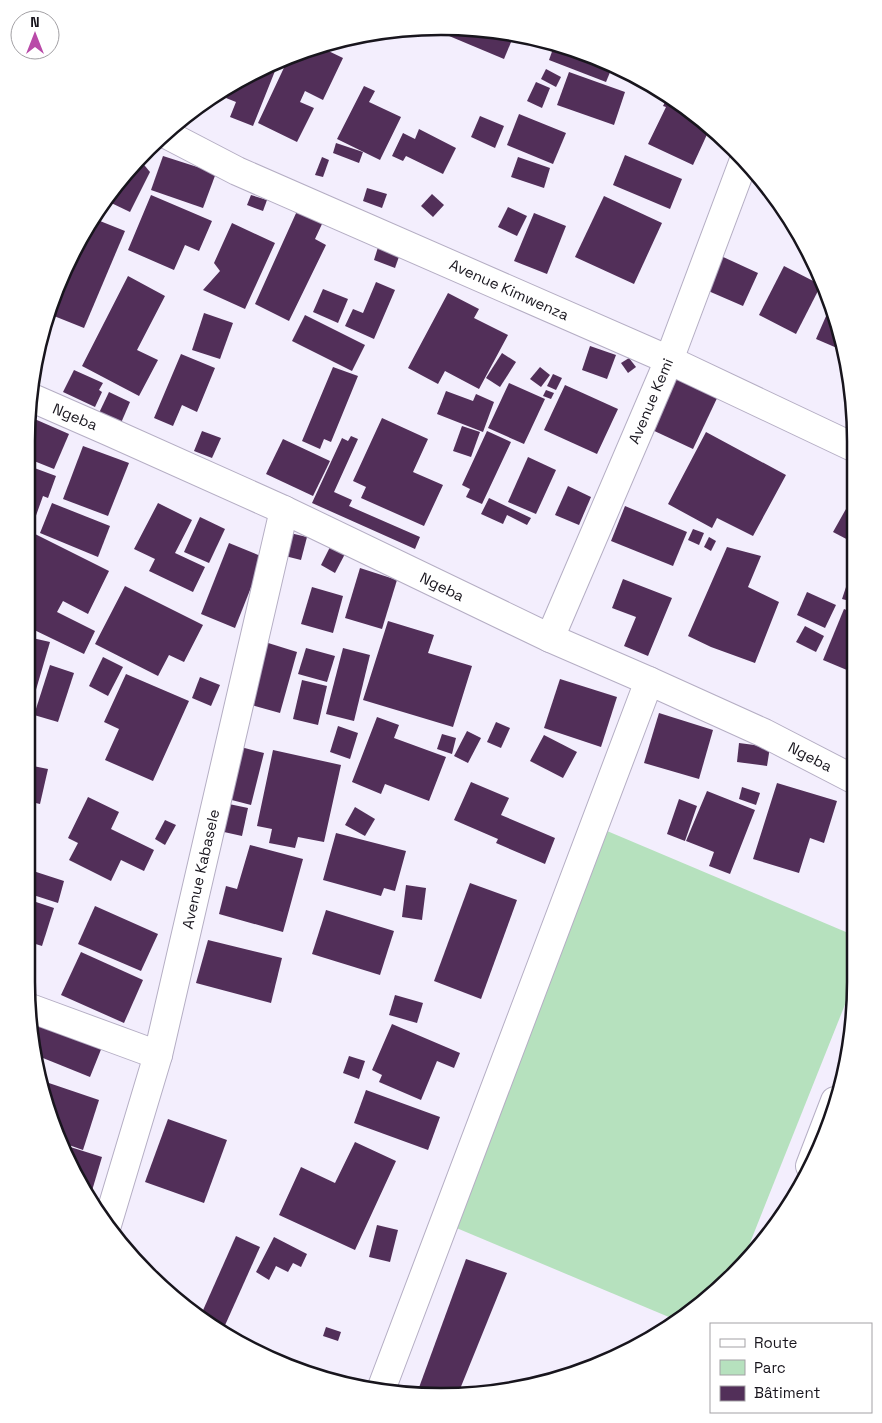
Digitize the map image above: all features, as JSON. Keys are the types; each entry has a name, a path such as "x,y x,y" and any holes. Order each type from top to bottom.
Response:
{"street":[{"name":"Avenue Kimwenza","path":"172,137 237,171 669,360 847,444"},
{"name":"Avenue Kemi","path":"550,638 669,360 741,168"},
{"name":"Ngeba","path":"37,400 284,510 550,638 764,733 847,776"},
{"name":"Avenue Kabasele","path":"110,1217 158,1056 284,510"},
{"path":"383,1384 649,681"},
{"path":"36,1010 158,1056"}],"green space":[{"path":"600,828 847,932 846,1001 748,1247 709,1287 670,1318 447,1224"}],"building":[{"path":"447,35 494,38 511,41 504,59"},
{"path":"329,51 343,58 323,100 305,91 300,102 314,108 297,142 258,123 284,67"},
{"path":"552,51 610,72 606,82 549,60"},
{"path":"546,69 561,77 556,87 541,79"},
{"path":"275,71 253,126 230,117 236,102 226,98 238,89"},
{"path":"569,72 625,92 614,125 557,105"},
{"path":"536,82 550,88 542,108 527,101"},
{"path":"364,86 375,91 369,102 401,117 380,160 337,139"},
{"path":"665,102 667,103 707,134 693,165 648,144 666,107 663,106"},
{"path":"519,114 566,133 553,164 507,145"},
{"path":"480,116 504,126 495,148 471,137"},
{"path":"419,129 456,148 443,174 406,156 403,161 392,156 403,133 415,139"},
{"path":"336,143 363,152 359,163 333,153"},
{"path":"625,155 682,179 670,209 613,185"},
{"path":"163,156 216,173 203,208 151,190"},
{"path":"322,157 329,160 323,177 315,175"},
{"path":"518,157 550,168 544,188 511,177"},
{"path":"144,165 150,172 130,212 112,203"},
{"path":"367,188 387,194 382,208 363,201"},
{"path":"432,194 444,205 433,217 421,206"},
{"path":"151,195 212,221 199,251 185,245 174,270 128,250"},
{"path":"251,195 267,200 263,211 247,205"},
{"path":"604,196 662,223 634,284 575,257"},
{"path":"508,207 527,216 517,236 498,227"},
{"path":"297,211 322,224 315,239 326,245 289,321 255,304"},
{"path":"534,213 566,226 547,274 514,261"},
{"path":"99,221 125,231 84,328 55,316 77,261"},
{"path":"232,223 275,243 245,309 203,290 220,271 214,263"},
{"path":"379,244 401,251 395,268 374,260"},
{"path":"721,256 758,273 743,306 706,290"},
{"path":"784,266 814,281 818,291 796,334 759,315"},
{"path":"128,276 165,296 137,350 158,360 139,396 82,366"},
{"path":"376,282 395,290 374,339 345,326 353,309 363,313"},
{"path":"323,289 348,299 338,323 313,312"},
{"path":"448,293 479,309 474,318 508,335 479,389 445,371 438,384 408,368"},
{"path":"204,313 233,323 220,359 192,350"},
{"path":"305,315 365,345 352,371 292,341"},
{"path":"827,315 836,347 816,339"},
{"path":"590,346 616,355 607,379 582,370"},
{"path":"502,353 516,362 500,387 486,378"},
{"path":"181,354 215,368 197,412 182,405 173,426 154,418"},
{"path":"629,358 636,367 628,373 621,363"},
{"path":"333,367 358,376 331,442 324,439 320,449 302,441"},
{"path":"540,367 550,375 541,387 530,379"},
{"path":"74,370 103,383 99,390 102,392 95,407 63,392"},
{"path":"675,373 719,394 693,449 648,428"},
{"path":"553,374 562,378 556,390 547,386"},
{"path":"509,383 545,399 524,444 488,428"},
{"path":"565,385 618,409 597,454 544,430"},
{"path":"546,390 554,393 551,399 543,396"},
{"path":"446,391 473,401 476,394 494,402 483,432 437,414"},
{"path":"109,392 130,402 121,423 99,413"},
{"path":"382,418 428,439 413,472 443,485 424,526 361,498 366,487 353,481"},
{"path":"36,420 69,434 54,469 35,461"},
{"path":"462,426 480,432 471,457 453,451"},
{"path":"202,431 221,438 212,458 194,451"},
{"path":"487,431 511,442 482,504 466,497 470,489 462,485"},
{"path":"706,432 786,475 753,536 717,518 712,528 668,504"},
{"path":"351,436 358,439 334,492 352,500 349,506 420,537 415,549 312,503 342,438 348,441"},
{"path":"283,439 330,461 313,496 266,474"},
{"path":"83,446 129,463 108,516 63,499"},
{"path":"528,457 556,470 536,514 508,502"},
{"path":"35,468 56,476 48,498 43,496 35,518"},
{"path":"568,486 591,497 579,525 555,515"},
{"path":"489,498 531,518 527,525 507,515 503,524 481,514"},
{"path":"52,503 110,526 98,557 40,533"},
{"path":"158,503 192,520 175,553 205,567 193,592 149,571 155,559 134,549"},
{"path":"625,506 687,532 673,566 611,541"},
{"path":"847,507 847,539 833,532"},
{"path":"200,517 225,529 209,563 184,552"},
{"path":"693,529 704,533 699,545 688,540"},
{"path":"290,533 307,537 301,560 285,556"},
{"path":"35,534 109,571 88,614 63,601 57,612 95,631 84,654 35,630"},
{"path":"709,537 716,541 711,551 704,547"},
{"path":"229,543 263,557 235,628 201,614"},
{"path":"331,545 346,552 335,573 321,565"},
{"path":"727,547 761,556 748,587 779,602 755,663 711,647 688,636"},
{"path":"360,568 397,580 382,629 345,618"},
{"path":"623,579 672,598 648,656 624,646 636,617 612,608"},
{"path":"847,584 847,600 842,599"},
{"path":"125,586 203,625 184,662 169,655 158,676 95,644"},
{"path":"312,587 343,596 333,633 301,624"},
{"path":"807,592 836,605 825,628 797,615"},
{"path":"844,609 847,610 847,670 823,660"},
{"path":"388,621 434,635 428,653 472,666 453,727 363,700"},
{"path":"805,626 824,636 816,652 796,642"},
{"path":"35,639 50,642 35,693"},
{"path":"265,642 297,652 280,713 248,704"},
{"path":"306,648 335,656 327,682 298,674"},
{"path":"343,648 370,655 354,721 326,714"},
{"path":"103,657 123,667 108,696 89,686"},
{"path":"50,665 74,673 58,722 35,715"},
{"path":"126,674 189,701 153,781 105,760 119,729 104,722"},
{"path":"200,677 220,685 211,706 192,698"},
{"path":"560,679 617,697 601,747 544,728"},
{"path":"302,680 327,686 318,725 293,719"},
{"path":"659,713 713,730 699,779 644,763"},
{"path":"377,717 399,725 394,738 446,757 429,801 385,784 381,794 352,782"},
{"path":"496,722 510,728 501,748 487,742"},
{"path":"338,726 358,733 350,759 330,752"},
{"path":"467,731 481,738 468,763 454,756"},
{"path":"442,734 456,738 452,754 437,749"},
{"path":"544,735 577,752 563,778 530,761"},
{"path":"739,743 770,747 767,766 737,762"},
{"path":"237,746 264,753 251,805 224,798"},
{"path":"273,750 341,765 324,842 298,837 295,848 269,843 272,829 257,826"},
{"path":"35,766 48,769 40,804 35,803"},
{"path":"471,782 509,798 501,815 555,838 545,864 496,843 498,839 454,820"},
{"path":"777,783 837,801 824,843 810,838 799,873 753,859"},
{"path":"742,787 760,793 756,805 739,799"},
{"path":"707,791 755,810 730,874 709,866 714,852 686,841"},
{"path":"88,797 119,812 111,829 154,850 144,871 121,860 111,881 69,860 78,843 68,838"},
{"path":"679,799 697,806 685,841 667,834"},
{"path":"229,804 248,808 242,836 224,832"},
{"path":"355,807 375,819 365,836 345,825"},
{"path":"165,820 176,825 165,845 155,839"},
{"path":"336,833 406,851 395,891 384,888 381,896 323,880"},
{"path":"250,845 303,859 283,932 219,914 226,886 237,889"},
{"path":"35,872 64,881 58,903 35,896"},
{"path":"470,883 517,900 481,999 434,981"},
{"path":"406,885 426,888 422,920 402,917"},
{"path":"35,902 54,908 42,946 35,944"},
{"path":"95,906 158,934 141,971 78,944"},
{"path":"326,910 394,931 380,975 312,954"},
{"path":"208,940 282,958 271,1003 196,983"},
{"path":"81,952 143,980 124,1023 61,995"},
{"path":"395,995 423,1003 417,1023 389,1015"},
{"path":"37,1023 102,1047 90,1077 42,1058"},
{"path":"392,1024 460,1053 454,1068 437,1061 421,1100 379,1082 382,1075 372,1070"},
{"path":"349,1056 365,1061 359,1079 343,1073"},
{"path":"48,1083 99,1100 83,1150 70,1145"},
{"path":"366,1090 440,1117 428,1150 354,1123"},
{"path":"168,1119 227,1140 204,1203 145,1182"},
{"path":"355,1142 396,1161 355,1250 279,1215 301,1167 335,1183"},
{"path":"70,1147 102,1157 92,1190"},
{"path":"377,1225 398,1230 390,1262 369,1257"},
{"path":"236,1236 260,1247 225,1326 203,1311"},
{"path":"274,1237 307,1254 301,1267 293,1263 288,1272 276,1266 269,1280 256,1272"},
{"path":"466,1259 507,1273 461,1387 419,1387"},
{"path":"326,1327 341,1332 338,1341 323,1336"}]}
